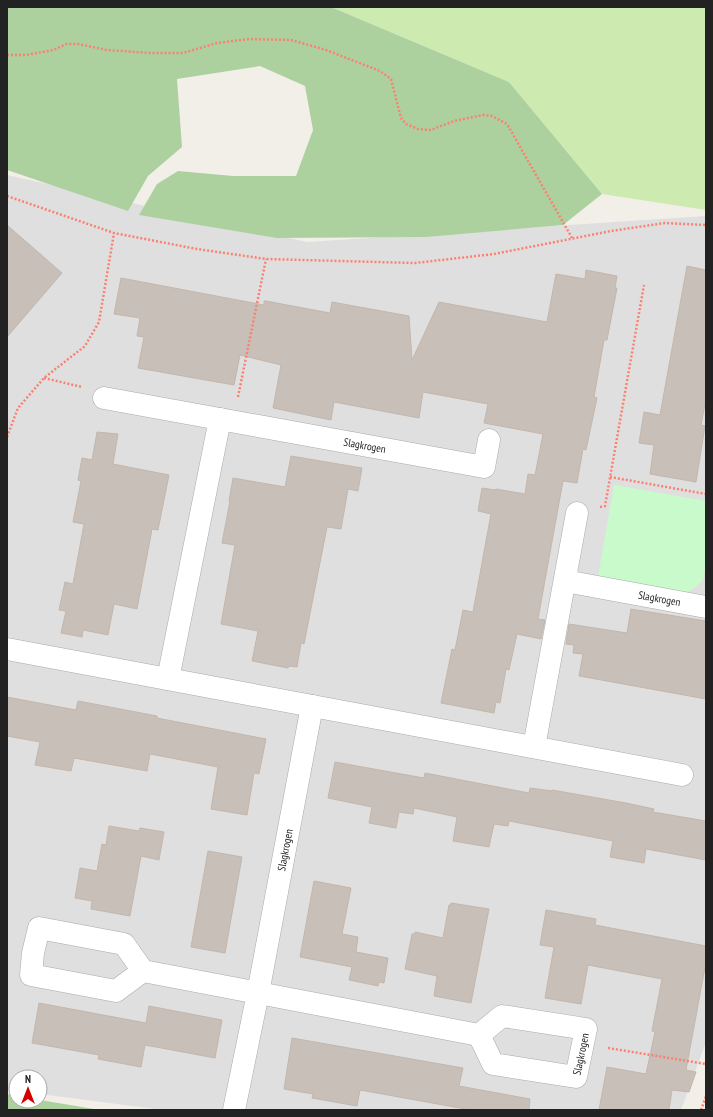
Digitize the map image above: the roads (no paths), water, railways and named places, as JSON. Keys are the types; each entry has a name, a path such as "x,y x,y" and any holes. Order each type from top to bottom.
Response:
{"street":[{"name":"Slagkrogen","path":"104,398 484,467 489,440"},
{"path":"168,679 220,419"},
{"path":"534,747 577,513"},
{"name":"Slagkrogen","path":"565,581 706,607"},
{"path":"7,649 682,775"},
{"name":"Slagkrogen","path":"234,1110 258,993 312,706"},
{"path":"143,971 116,991 31,975 33,953 39,928 124,944 143,971 479,1035"},
{"name":"Slagkrogen","path":"502,1016 586,1029 576,1078 493,1064 479,1035 502,1016"}]}
